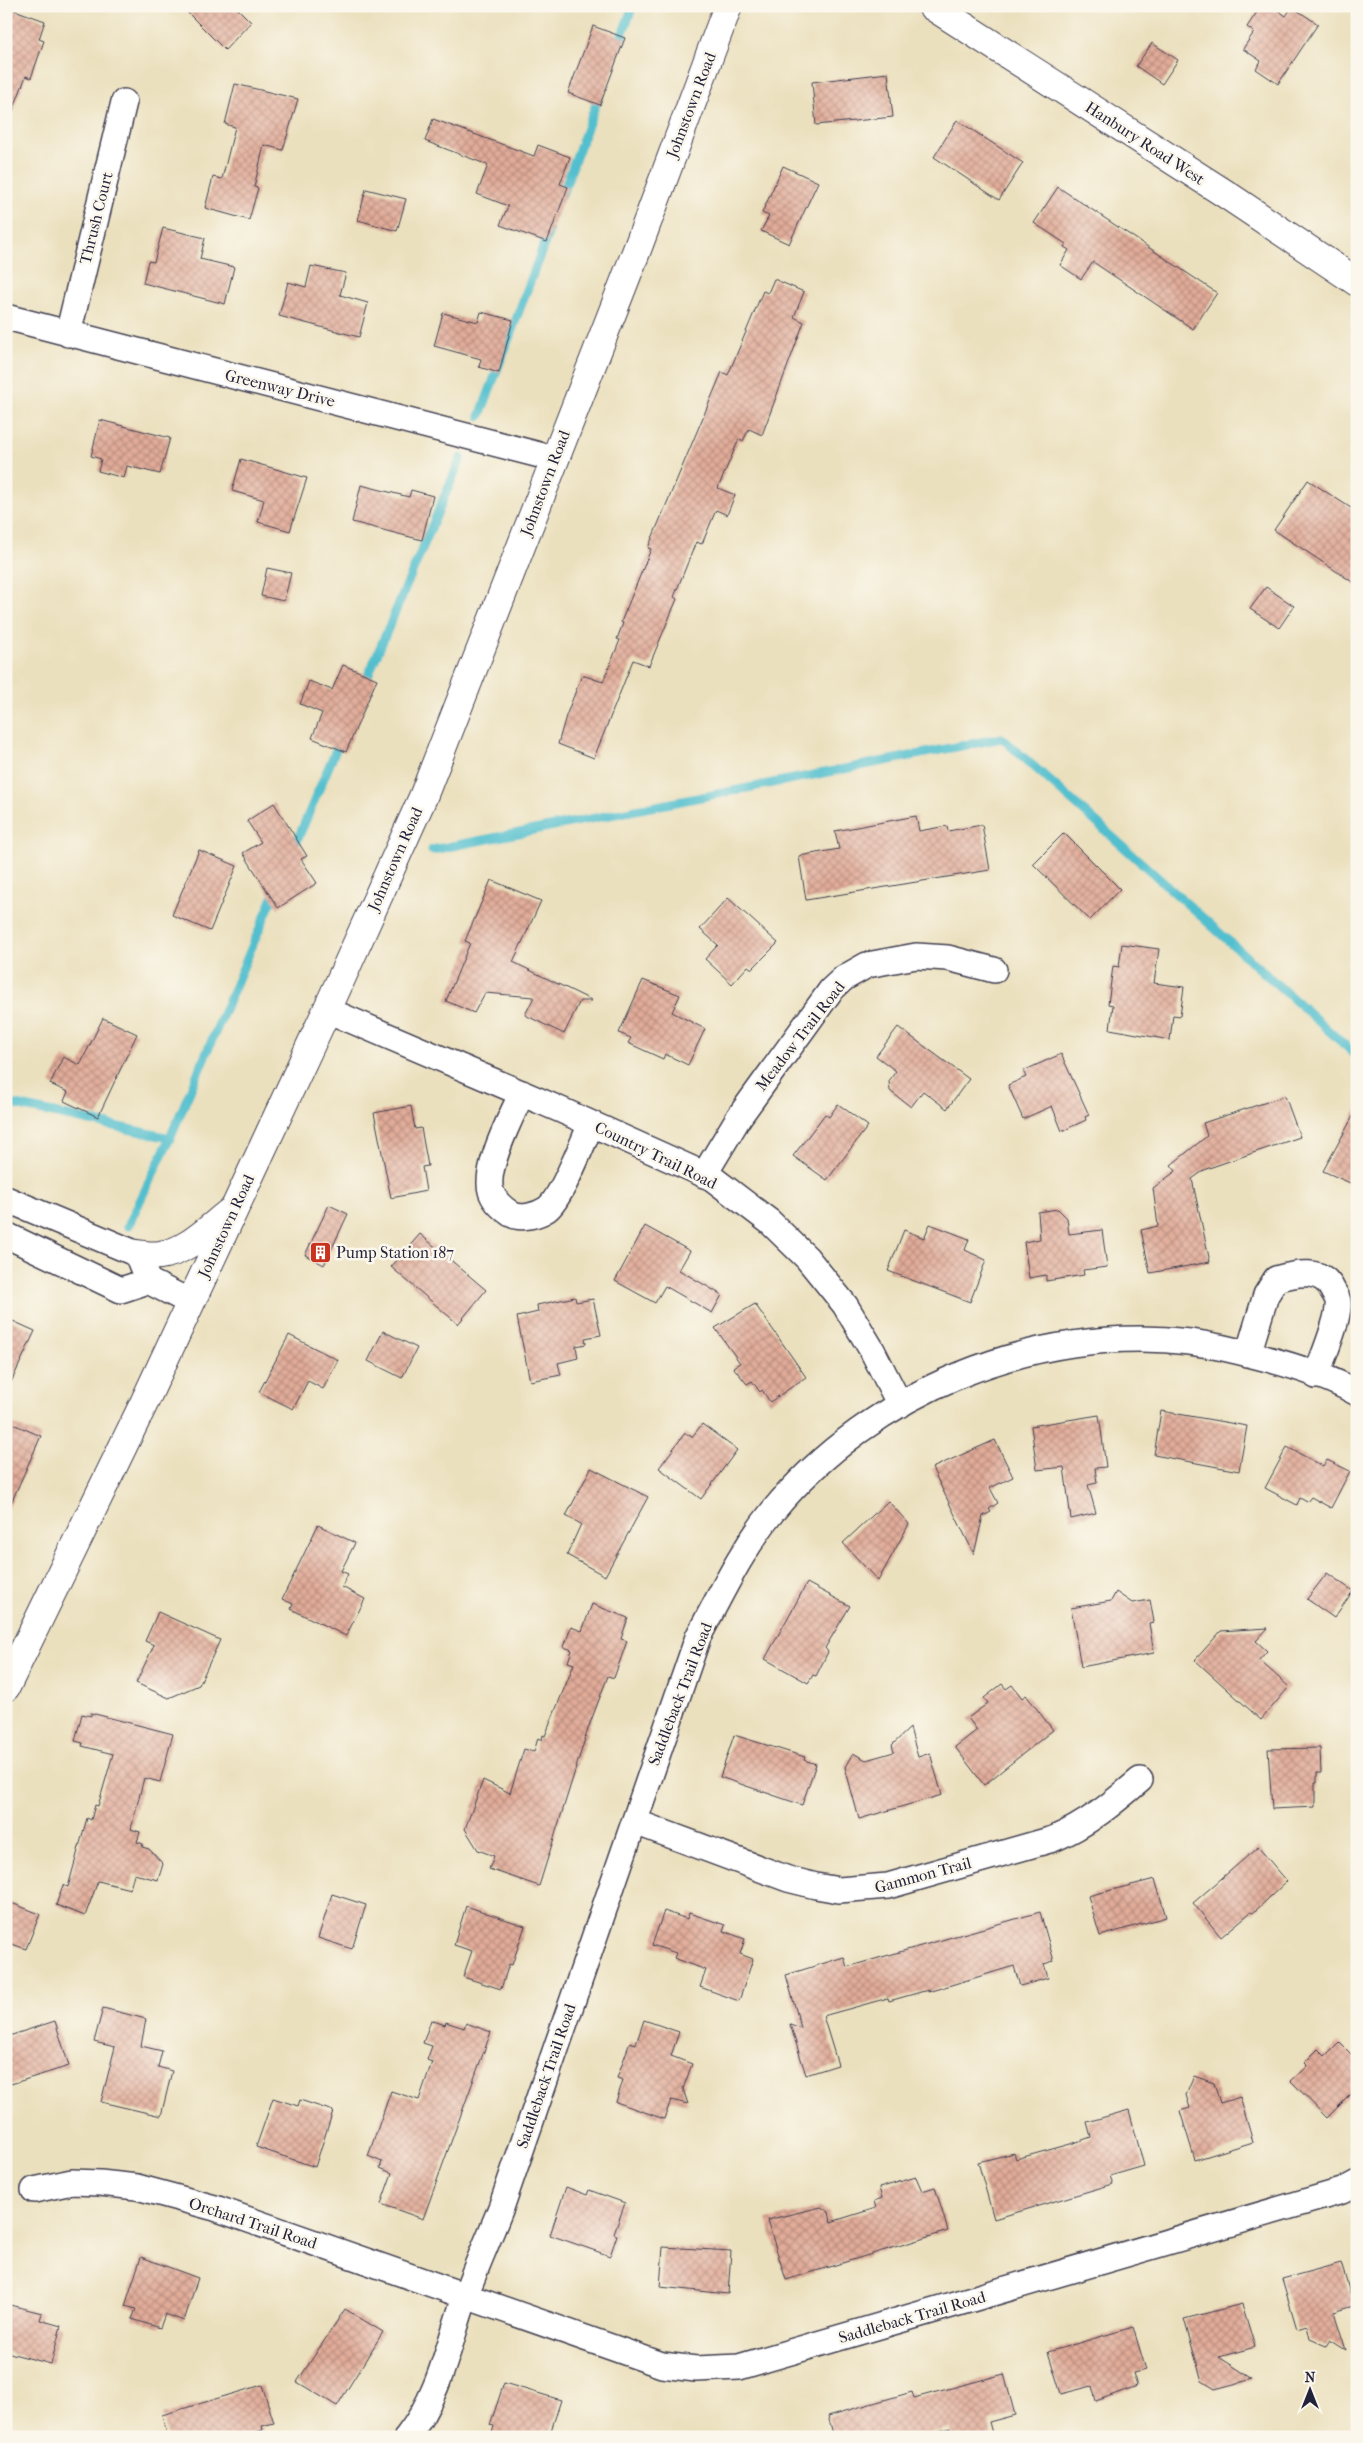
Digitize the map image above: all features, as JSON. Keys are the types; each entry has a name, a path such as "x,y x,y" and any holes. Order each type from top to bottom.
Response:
{"main road":[{"name":"Johnstown Road","path":"6,1687 144,1404 327,1010 423,797 638,247 728,6"},
{"name":"Hanbury Road West","path":"932,6 1224,193 1357,282"},
{"path":"137,1254 160,1256 173,1252 190,1244 233,1210"}],"street":[{"name":"Thrush Court","path":"68,334 124,102"},
{"name":"Greenway Drive","path":"6,317 555,459"},
{"name":"Meadow Trail Road","path":"704,1175 739,1117 831,990 844,978 867,965 916,956 948,958 994,970"},
{"name":"Country Trail Road","path":"327,1010 522,1093 704,1175 770,1222 807,1258 845,1305 872,1350 900,1405"},
{"path":"522,1093 502,1138 492,1169 491,1190 498,1204 514,1216 528,1217 548,1208 561,1188 591,1124"},
{"path":"6,1199 137,1254 148,1281 190,1302"},
{"path":"6,1235 121,1290 148,1281"},
{"path":"1248,1354 1266,1295 1276,1279 1296,1273 1315,1274 1330,1284 1338,1302 1332,1330 1316,1376"},
{"name":"Saddleback Trail Road","path":"407,2437 428,2406 466,2297 502,2205 698,1637 744,1550 773,1511 803,1479 870,1422 936,1385 992,1362 1038,1350 1095,1342 1138,1340 1188,1342 1218,1346 1282,1363 1357,1393"},
{"name":"Gammon Trail","path":"635,1822 788,1878 838,1890 862,1890 888,1886 1053,1838 1074,1830 1104,1810 1140,1780"},
{"name":"Orchard Trail Road","path":"34,2190 72,2182 137,2187 215,2208 466,2297"},
{"name":"Saddleback Trail Road","path":"466,2297 662,2365 696,2369 739,2367 1333,2194 1357,2183"}],"building":[{"path":"181,6 235,6 251,22 225,50"},
{"path":"1261,6 1272,6 1286,16 1292,7 1318,24 1278,84 1256,69 1261,61 1243,49 1254,32 1247,27"},
{"path":"6,7 45,21 39,39 44,41 31,78 26,76 9,121 6,121"},
{"path":"593,26 625,38 600,105 568,93"},
{"path":"1152,43 1178,60 1162,84 1136,66"},
{"path":"888,73 893,117 816,125 812,82"},
{"path":"235,84 298,99 283,150 264,145 254,187 258,188 249,220 205,208 213,177 222,179 235,127 225,124"},
{"path":"433,119 534,156 538,145 570,157 560,184 568,187 547,242 500,225 508,206 477,194 488,165 425,141"},
{"path":"957,120 1023,163 999,200 934,157"},
{"path":"783,166 818,182 789,244 761,231 769,216 762,213"},
{"path":"1058,187 1217,293 1193,329 1093,262 1081,279 1060,265 1069,250 1064,247 1066,244 1034,223"},
{"path":"366,189 406,199 397,231 358,220"},
{"path":"163,228 205,238 200,259 234,267 225,304 143,283 148,261 154,262"},
{"path":"311,266 346,273 340,295 368,303 359,337 279,316 288,282 306,287"},
{"path":"774,279 804,292 794,317 804,322 762,435 749,429 743,441 739,439 718,488 735,495 727,515 716,510 702,544 696,542 674,597 677,599 649,666 633,660 594,758 558,744 566,716 582,675 603,682 620,640 617,639 623,623 621,622 651,549 648,548 722,372 728,375 763,291 768,293"},
{"path":"481,312 513,320 499,373 479,367 481,359 434,346 443,313 478,322"},
{"path":"100,420 170,438 160,474 127,466 124,478 98,471 101,459 91,456"},
{"path":"241,459 307,478 290,531 258,522 264,500 232,491"},
{"path":"1308,480 1357,512 1357,585 1274,530"},
{"path":"361,485 409,497 411,490 433,496 422,540 352,522"},
{"path":"267,568 291,573 284,601 261,596"},
{"path":"1266,587 1294,606 1279,628 1250,609"},
{"path":"343,665 377,679 346,752 312,738 322,713 300,704 309,681 332,690"},
{"path":"274,803 307,856 301,859 317,883 278,908 243,853 261,842 247,821"},
{"path":"916,816 919,831 947,826 948,831 982,825 990,870 806,900 799,856 839,849 835,831"},
{"path":"1064,833 1120,889 1090,920 1033,864"},
{"path":"199,850 237,866 210,931 172,915"},
{"path":"491,880 541,901 513,962 591,1000 580,1001 564,1034 525,1015 534,997 485,993 474,1013 446,1001 470,943 465,941"},
{"path":"728,898 778,943 752,969 748,966 732,984 705,959 718,945 700,929"},
{"path":"1122,944 1159,949 1154,983 1184,987 1180,1016 1173,1015 1170,1040 1110,1029 1113,1005 1108,1004 1113,966 1119,967"},
{"path":"643,980 680,995 672,1012 705,1029 688,1065 665,1054 663,1059 628,1043 631,1038 619,1033"},
{"path":"103,1018 137,1034 98,1117 64,1101 68,1092 50,1084 63,1057 80,1065"},
{"path":"898,1027 969,1079 947,1109 923,1091 911,1107 890,1091 889,1081 896,1071 876,1056"},
{"path":"1061,1054 1089,1115 1085,1117 1086,1120 1062,1131 1052,1106 1023,1119 1008,1085 1026,1077 1023,1071"},
{"path":"1285,1096 1300,1137 1206,1169 1192,1179 1210,1262 1150,1273 1141,1230 1158,1226 1153,1188 1176,1171 1171,1165 1207,1136 1203,1123"},
{"path":"838,1104 868,1126 827,1180 793,1156 825,1114 829,1117"},
{"path":"411,1106 415,1129 421,1128 428,1166 422,1167 426,1191 391,1198 374,1113"},
{"path":"1357,1109 1357,1186 1323,1171"},
{"path":"329,1205 348,1214 324,1265 305,1255"},
{"path":"1058,1209 1067,1218 1069,1234 1102,1230 1107,1267 1083,1270 1084,1275 1046,1281 1046,1275 1029,1278 1024,1242 1040,1239 1038,1212"},
{"path":"930,1224 969,1239 965,1250 986,1260 970,1302 888,1271 904,1230 924,1238"},
{"path":"645,1226 690,1251 679,1270 722,1295 712,1313 665,1286 655,1303 615,1281"},
{"path":"420,1234 486,1290 458,1324 391,1267"},
{"path":"575,1297 576,1302 593,1299 601,1335 585,1338 586,1344 576,1346 578,1358 558,1363 561,1375 530,1381 517,1317 538,1312 537,1305"},
{"path":"755,1304 806,1377 770,1402 762,1390 760,1392 752,1381 747,1384 733,1367 740,1363 715,1328"},
{"path":"6,1318 35,1331 6,1393"},
{"path":"383,1331 417,1348 402,1378 368,1361"},
{"path":"289,1335 338,1360 323,1389 308,1381 293,1409 259,1392"},
{"path":"1161,1411 1247,1426 1239,1471 1154,1455"},
{"path":"1099,1415 1106,1467 1095,1468 1097,1483 1088,1485 1096,1513 1071,1519 1064,1467 1037,1470 1031,1426"},
{"path":"6,1421 41,1436 7,1512 6,1512"},
{"path":"702,1424 737,1450 701,1499 659,1468 685,1433 692,1437"},
{"path":"995,1440 1013,1477 990,1488 998,1503 989,1509 991,1512 983,1516 974,1554 932,1468"},
{"path":"1287,1447 1323,1466 1327,1460 1350,1471 1331,1508 1311,1497 1307,1502 1300,1498 1297,1505 1265,1488"},
{"path":"591,1468 648,1497 605,1576 567,1555 581,1524 566,1516"},
{"path":"888,1501 909,1524 878,1581 843,1543"},
{"path":"318,1525 355,1543 341,1571 348,1574 342,1587 365,1599 346,1636 291,1609 293,1604 282,1599"},
{"path":"1327,1573 1353,1591 1334,1618 1307,1599"},
{"path":"807,1583 850,1606 825,1648 828,1652 816,1676 813,1675 808,1683 765,1659"},
{"path":"1116,1592 1132,1603 1150,1600 1154,1622 1149,1623 1154,1653 1081,1667 1071,1608 1111,1601"},
{"path":"592,1604 628,1618 621,1639 627,1641 614,1678 608,1676 589,1726 539,1886 489,1869 494,1856 478,1850 465,1829 483,1780 510,1793 524,1749 534,1752 538,1738 542,1740 543,1735 545,1736 574,1664 568,1662 572,1650 564,1647 571,1627 582,1631"},
{"path":"158,1612 220,1640 199,1685 169,1698 136,1683 154,1645 145,1641"},
{"path":"1268,1628 1256,1641 1267,1651 1259,1660 1289,1687 1261,1720 1195,1660 1221,1631"},
{"path":"1002,1684 1006,1689 1012,1685 1022,1698 1026,1695 1053,1730 984,1785 955,1747 977,1730 968,1718 988,1703 984,1698"},
{"path":"91,1713 173,1734 160,1782 144,1778 131,1829 140,1832 137,1842 143,1844 142,1847 149,1849 163,1864 158,1880 134,1874 130,1889 98,1881 85,1916 56,1905 63,1885 68,1887 87,1818 91,1820 95,1805 98,1806 113,1754 82,1746 83,1743 75,1741 82,1714 91,1716"},
{"path":"910,1728 918,1757 930,1753 942,1795 859,1819 845,1767 853,1753 866,1760 894,1752 892,1745"},
{"path":"734,1735 805,1757 804,1760 816,1764 802,1805 720,1777"},
{"path":"1320,1748 1321,1773 1317,1773 1317,1783 1315,1783 1315,1807 1272,1809 1268,1749"},
{"path":"1258,1847 1287,1881 1253,1913 1251,1912 1221,1937 1193,1903"},
{"path":"1155,1879 1166,1917 1100,1936 1088,1896"},
{"path":"332,1894 366,1905 352,1949 318,1938"},
{"path":"6,1901 40,1914 26,1949 6,1942"},
{"path":"466,1906 525,1926 512,1965 509,1964 501,1989 463,1977 472,1951 454,1945"},
{"path":"664,1911 687,1919 689,1913 725,1925 723,1931 745,1939 740,1954 753,1959 739,2001 700,1987 706,1970 674,1958 676,1953 652,1945"},
{"path":"1040,1912 1054,1961 1044,1964 1048,1978 1020,1986 1014,1966 928,1992 928,1990 889,2001 888,1998 823,2016 838,2065 806,2075 790,2024 801,2028 786,1975 844,1957 847,1967"},
{"path":"103,2008 146,2019 141,2046 162,2051 158,2067 172,2071 161,2116 101,2102 115,2047 94,2042"},
{"path":"431,2020 445,2025 446,2022 464,2028 466,2023 491,2032 423,2219 381,2204 392,2173 380,2168 382,2162 368,2156 391,2091 419,2100 432,2062 427,2060 432,2046 423,2043"},
{"path":"644,2020 679,2032 671,2056 692,2064 683,2089 688,2104 671,2100 664,2119 616,2102 623,2080 617,2078 630,2042 636,2044"},
{"path":"55,2021 69,2066 11,2084 6,2070 6,2037"},
{"path":"1339,2042 1357,2060 1357,2088 1327,2118 1291,2081 1307,2066 1304,2063 1318,2049 1325,2056"},
{"path":"1194,2076 1214,2083 1220,2103 1240,2097 1253,2142 1195,2160 1180,2111 1190,2108 1186,2095"},
{"path":"273,2098 298,2106 300,2100 333,2111 315,2167 256,2147"},
{"path":"1129,2110 1144,2166 1110,2176 1113,2184 994,2219 978,2162 1014,2153 1016,2159 1074,2143 1091,2137 1087,2122"},
{"path":"916,2177 922,2191 935,2187 948,2231 786,2280 767,2220 821,2207 829,2212 831,2222 876,2208 874,2201 882,2198 879,2188"},
{"path":"566,2187 587,2195 589,2190 625,2203 614,2234 617,2235 610,2256 550,2235"},
{"path":"663,2247 731,2251 728,2294 660,2287"},
{"path":"141,2257 198,2278 184,2321 165,2314 160,2328 132,2319 136,2309 125,2306"},
{"path":"1341,2263 1354,2306 1334,2312 1346,2350 1330,2340 1326,2346 1310,2339 1307,2326 1297,2329 1282,2279"},
{"path":"6,2304 42,2313 40,2320 61,2326 51,2364 6,2352"},
{"path":"1242,2304 1255,2347 1219,2357 1253,2379 1215,2389 1202,2381 1184,2319"},
{"path":"345,2309 383,2332 337,2406 297,2382"},
{"path":"1133,2327 1146,2370 1133,2373 1137,2386 1096,2401 1092,2386 1061,2394 1048,2352"},
{"path":"1004,2374 1015,2415 989,2422 993,2437 952,2437 950,2428 917,2437 834,2437 828,2416 912,2392 914,2398"},
{"path":"504,2383 561,2400 549,2437 491,2437 494,2426 490,2425"},
{"path":"262,2385 274,2423 262,2426 263,2430 240,2437 168,2437 162,2415"}],"waterway":[{"path":"617,48 633,6"},
{"path":"562,195 600,93"},
{"path":"480,416 549,231"},
{"path":"364,685 461,458"},
{"path":"293,850 341,738"},
{"path":"432,850 1002,738 1357,1056"},
{"path":"128,1226 170,1138 277,888"},
{"path":"6,1103 170,1138"}],"place":[{"name":"Pump Station 187","path":"320,1252"}]}
